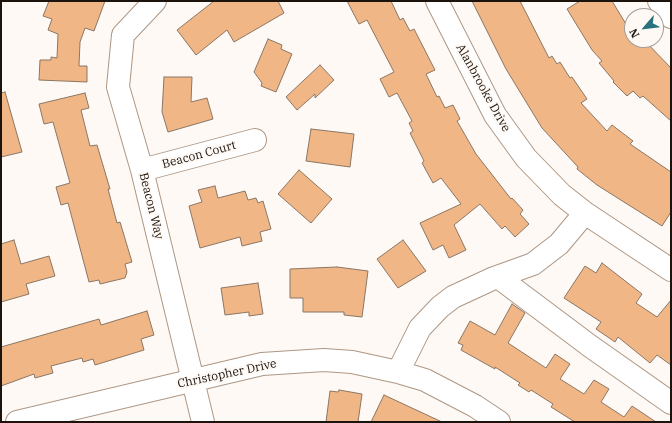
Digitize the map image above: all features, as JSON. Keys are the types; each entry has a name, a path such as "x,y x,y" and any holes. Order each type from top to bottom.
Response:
{"street":[{"name":"Beacon Way","path":"155,1 123,34 118,87 142,170 203,422"},
{"name":"Alanbrooke Drive","path":"437,1 480,88 510,137 543,177 585,213 671,270"},
{"path":"659,1 671,17"},
{"name":"Beacon Court","path":"142,170 255,140"},
{"path":"398,372 420,328 440,307 453,297 498,277 533,264 559,244 585,213"},
{"path":"498,277 590,346 671,403"},
{"name":"Christopher Drive","path":"17,422 262,364 324,360 352,362 398,372 425,380 475,406 499,422"}],"building":[{"path":"49,1 105,1 94,31 85,28 80,42 79,66 87,66 87,82 39,80 40,60 51,60 51,57 57,58 58,34 48,30 52,19 43,16"},
{"path":"214,1 278,1 284,13 234,42 227,30 196,55 177,30"},
{"path":"347,1 391,1 400,20 403,18 410,31 414,29 435,70 426,74 437,97 439,96 445,108 453,105 460,119 457,121 476,154 511,199 512,198 523,210 520,214 529,224 515,237 505,226 502,229 480,204 454,225 466,250 449,258 443,245 433,250 420,223 461,204 441,178 433,183 422,163 424,161 410,133 413,131 409,123 412,121 397,93 389,97 380,79 394,72 367,20 359,24"},
{"path":"472,1 520,1 549,58 552,56 557,64 560,62 570,78 572,77 587,99 581,103 607,131 612,125 633,141 630,144 671,172 671,212 662,226 597,185 577,169 578,167 542,128 506,69"},
{"path":"580,1 612,1 624,21 624,48 652,48 671,68 671,121 643,96 640,98 633,91 627,96 613,82 614,81 599,63 602,61 592,50 567,9"},
{"path":"268,39 282,45 281,49 292,54 276,92 261,86 262,83 254,72"},
{"path":"320,65 334,80 315,98 315,94 297,110 286,97"},
{"path":"164,77 192,77 191,102 207,98 213,119 168,132 162,112"},
{"path":"5,92 22,152 1,157 1,93"},
{"path":"85,93 89,108 81,110 90,146 97,145 110,189 108,189 117,223 120,222 132,262 125,264 127,272 125,278 100,284 99,280 89,282 68,203 61,205 56,187 70,183 53,122 44,124 39,104"},
{"path":"311,129 354,134 350,167 306,161"},
{"path":"299,170 332,199 311,223 278,194"},
{"path":"215,186 218,198 245,191 248,200 256,198 258,203 263,201 271,229 260,232 262,241 242,246 240,237 200,248 189,206 202,202 198,190"},
{"path":"14,240 21,264 49,256 55,276 26,284 29,294 1,302 1,244"},
{"path":"403,240 426,271 398,288 377,259"},
{"path":"602,263 642,294 636,303 657,317 671,300 671,365 657,355 650,363 618,337 615,342 596,329 601,322 564,298 585,266 596,273"},
{"path":"337,267 368,271 362,317 344,315 344,312 303,312 303,298 290,298 290,269"},
{"path":"258,283 263,314 249,316 249,312 225,315 221,288"},
{"path":"512,304 525,313 508,343 546,368 555,354 570,364 560,379 584,394 594,380 609,389 601,402 624,417 632,406 656,422 575,422 551,407 553,404 531,390 529,392 518,385 520,383 495,367 495,369 461,350 463,345 458,343 470,321 495,335"},
{"path":"147,311 154,335 141,339 144,350 95,365 93,359 83,362 82,358 51,366 53,373 35,378 34,374 1,386 1,347 99,319 101,325"},
{"path":"339,390 362,394 358,422 326,422 330,391 338,392"},
{"path":"384,395 442,422 371,422"}]}
